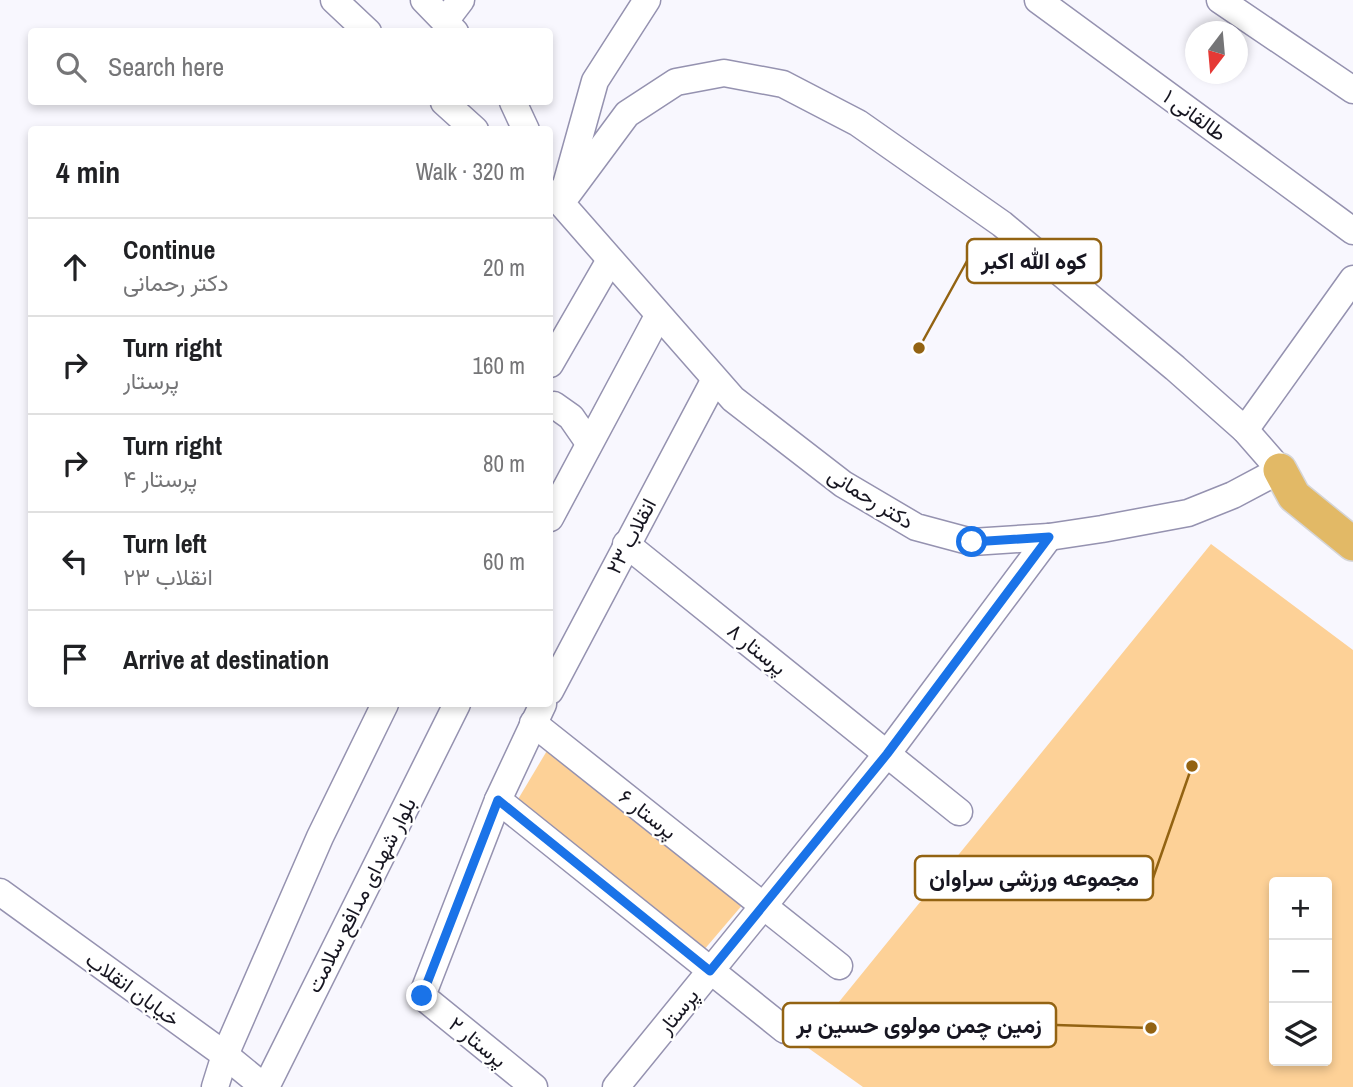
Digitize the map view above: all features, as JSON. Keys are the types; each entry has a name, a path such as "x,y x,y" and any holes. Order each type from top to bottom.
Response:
{"main road":[{"path":"1280,470 1317,486 1353,515"},
{"path":"1280,470 1294,496 1353,544"}],"street":[{"path":"334,0 364,28"},
{"path":"424,0 454,17"},
{"path":"555,198 595,81 647,0"},
{"name":"طالقانی ۱","path":"1038,0 1353,231"},
{"path":"1220,0 1353,90"},
{"path":"555,198 627,114 677,82 724,73 783,84 858,123 1002,224 1175,368 1245,430 1280,470"},
{"path":"447,105 471,126"},
{"path":"514,105 524,126"},
{"name":"دکتر رحمانی","path":"555,198 733,400 843,484 916,527 972,542 1049,537 1188,513 1233,495 1280,470"},
{"path":"553,360 610,260"},
{"path":"1245,430 1353,279"},
{"path":"553,512 659,316"},
{"name":"انقلاب ۲۳","path":"553,685 714,381"},
{"path":"553,405 571,417 589,443"},
{"name":"پرستار","path":"616,1087 887,754 1049,537"},
{"name":"پرستار ۸","path":"626,544 959,812"},
{"path":"215,1087 225,1055 320,837 384,707"},
{"name":"بلوار شهدای مدافع سلامت","path":"265,1087 455,707"},
{"path":"538,713 498,800 785,1030"},
{"name":"پرستار ۶","path":"538,713 764,905 839,965"},
{"name":"پرستار ۲","path":"498,800 422,996 534,1087"},
{"name":"خیابان انقلاب","path":"0,892 265,1087"}],"shaded area":[{"path":"1211,544 1353,650 1353,1087 863,1087 804,1045"},
{"path":"548,749 744,903 703,951 517,801"}],"place":[{"name":"کوه الله اکبر","path":"919,348"},
{"name":"مجموعه ورزشی سراوان","path":"1192,766"},
{"name":"زمین چمن مولوی حسین بر","path":"1151,1028"}],"route":[{"path":"422,996 498,800 710,971 887,754 1049,537 972,542"}]}
